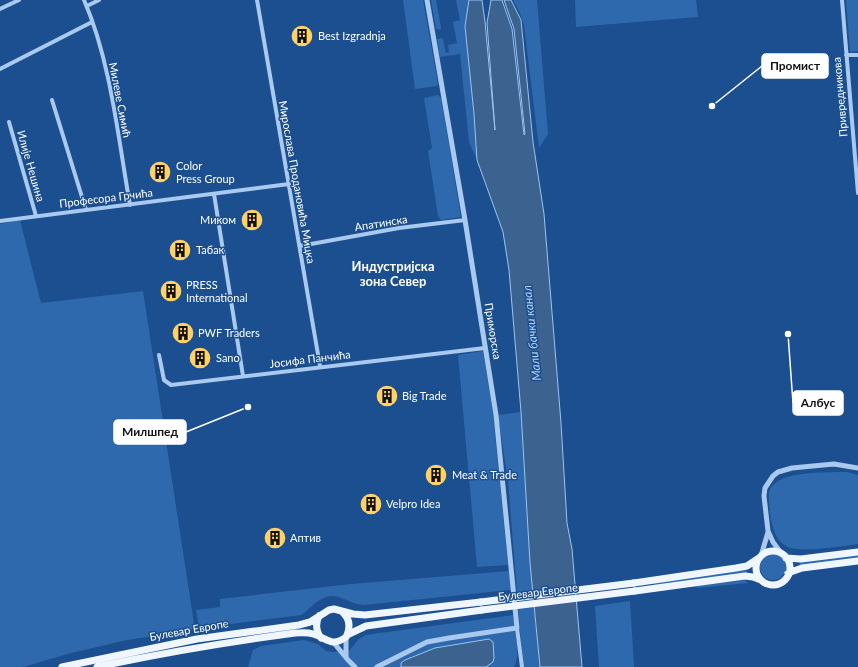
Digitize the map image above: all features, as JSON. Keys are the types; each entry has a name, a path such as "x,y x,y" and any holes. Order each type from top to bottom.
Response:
{"main road":[{"name":"Булевар Европе","path":"97,667 175,651 306,632 326,641 334,642 366,626 634,587 747,566 772,551 801,559 858,552"},
{"path":"784,555 789,565 788,573"},
{"path":"760,557 757,562 756,572 761,580"},
{"name":"Булевар Европе","path":"62,667 197,639 299,625 310,622 329,610 365,615 745,576 753,576 766,583 777,584 786,578 788,573 802,568 858,561"},
{"path":"340,611 348,619 349,630 346,636"},
{"path":"320,616 316,625 318,634 322,638"}],"street":[{"path":"0,9 19,0"},
{"name":"Милеве Симић","path":"84,0 99,43 108,80 130,205"},
{"path":"87,6 100,0"},
{"name":"Мирослава Продановића Мицка","path":"257,0 320,366"},
{"name":"Приморска","path":"427,0 465,220 496,415 522,667"},
{"name":"Привредникова","path":"842,0 858,193"},
{"path":"0,69 92,22"},
{"path":"846,56 858,54"},
{"path":"52,100 86,210"},
{"name":"Илије Нешина","path":"9,122 36,216"},
{"name":"Професора Грчића","path":"0,221 289,184"},
{"path":"214,194 243,376"},
{"name":"Апатинска","path":"300,246 399,228 465,220"},
{"name":"Јосифа Панчића","path":"160,355 164,380 171,385 320,366 485,348"},
{"path":"784,555 773,542 768,531 764,496 765,488 773,476 784,470 834,464 858,468"},
{"path":"760,557 768,531"},
{"path":"377,667 427,642 517,628"},
{"path":"346,636 346,658"},
{"path":"334,642 355,667"}],"shaded area":[{"path":"403,0 423,0 438,83 437,86 415,89"},
{"path":"431,0 436,0 441,28 440,30 436,29"},
{"path":"456,0 469,0 465,26 477,160 469,142 460,54 440,57 437,39 442,38 446,53 449,52 448,45 457,43 453,22 460,20"},
{"path":"513,0 537,0 548,134 539,148 524,25"},
{"path":"575,0 696,0 698,17 576,27"},
{"path":"846,0 858,0 858,51 850,52"},
{"path":"438,95 441,98 461,217 441,220 438,216 428,151 432,148 424,98"},
{"path":"20,220 41,303 143,291 195,630 127,640 71,653 23,667 0,667 0,224"},
{"path":"483,351 493,414 508,565 477,567 458,355"},
{"path":"521,412 530,563 540,667 523,667 508,481 498,415"},
{"path":"847,472 858,475 858,544 802,549 794,549 784,545 776,536 771,520 769,492 773,485 780,480 798,474"},
{"path":"773,554 782,558 786,567 782,576 773,580 764,576 760,567 764,558"},
{"path":"858,555 858,558 800,566 799,562"},
{"path":"747,569 747,573 654,586 654,582"},
{"path":"509,571 511,590 364,605 332,596 318,601 301,615 199,628 196,610 220,607 220,599 351,584"},
{"path":"745,580 748,583 698,588 694,586"},
{"path":"630,601 634,667 599,667 595,606"},
{"path":"513,615 517,649 514,667 486,667 415,655 401,663 401,667 248,667 253,650 261,646 304,640 318,644 326,651 349,651 358,640 365,635"}],"water":[{"name":"Мали бачки канал","path":"469,0 482,0 495,130 487,23 491,0 502,0 512,29 524,135 514,29 504,0 511,0 521,20 533,142 544,214 561,423 567,523 572,549 582,667 540,667 530,563 521,412 509,270 503,232 477,160 465,26"},
{"path":"489,639 493,642 494,658 493,662 486,667 401,667 401,663 405,660 435,648"}],"place":[{"name":"Best Izgradnja","path":"302,36"},
{"name":"Промист","path":"712,106"},
{"name":"Color Press Group","path":"160,172"},
{"name":"Миком","path":"252,220"},
{"name":"Табак","path":"180,250"},
{"name":"PRESS International","path":"171,291"},
{"name":"PWF Traders","path":"183,333"},
{"name":"Албус","path":"788,334"},
{"name":"Sano","path":"200,358"},
{"name":"Big Trade","path":"387,396"},
{"name":"Милшпед","path":"248,407"},
{"name":"Meat & Trade","path":"436,475"},
{"name":"Velpro Idea","path":"371,504"},
{"name":"Аптив","path":"275,538"}],"district":[{"name":"Индустријска зона Север","path":"393,274"}]}
